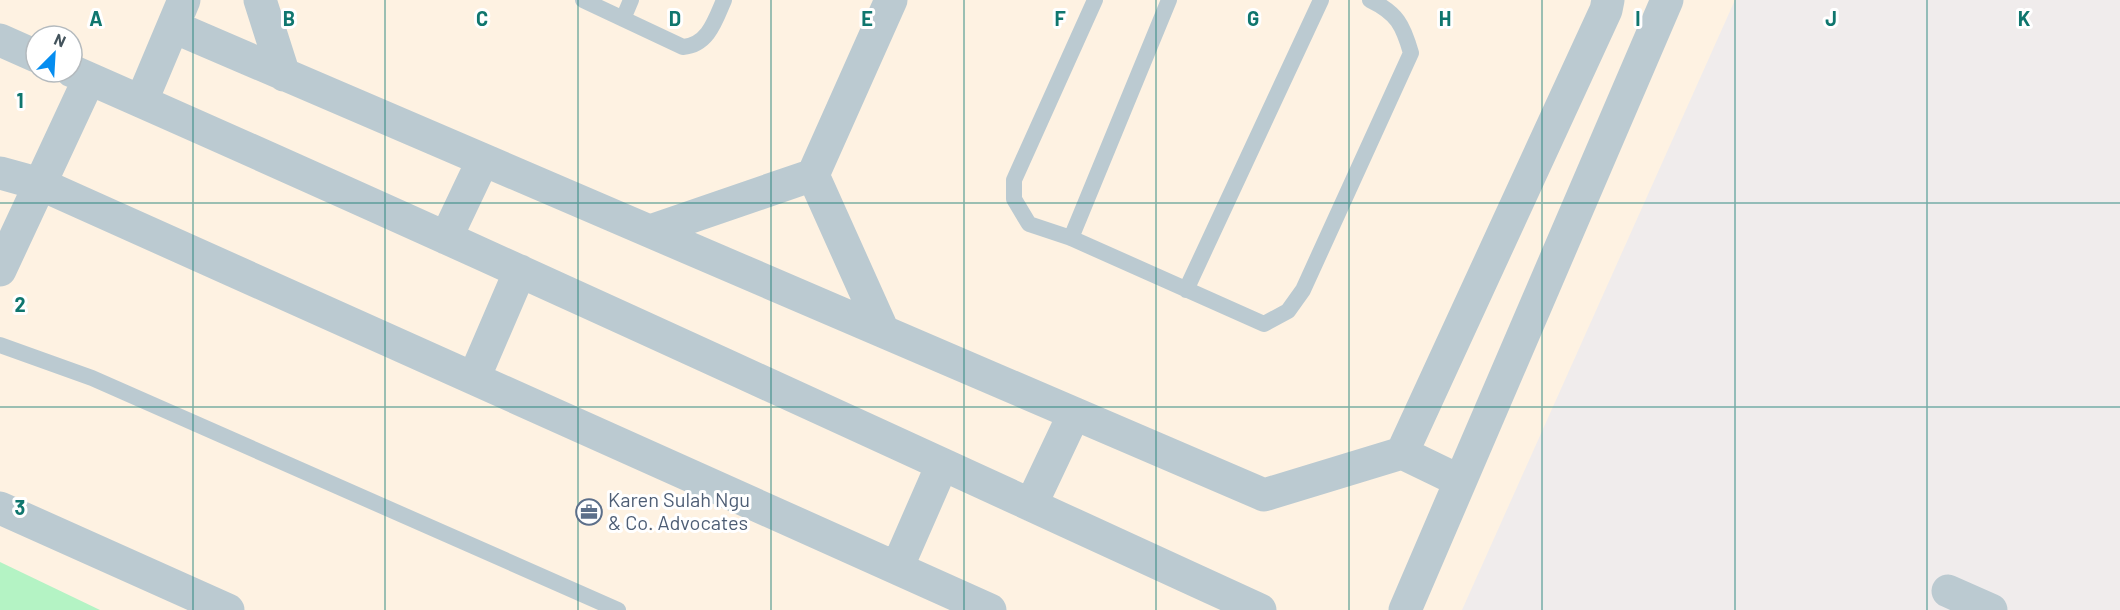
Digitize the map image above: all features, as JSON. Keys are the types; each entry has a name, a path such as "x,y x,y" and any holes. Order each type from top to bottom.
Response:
{"street":[{"path":"260,0 285,75"},
{"path":"650,231 813,175 891,0"},
{"path":"1402,453 1606,10 1608,0"},
{"path":"1405,610 1667,0"},
{"path":"142,100 179,14 285,75 1264,495 1402,453 1460,481"},
{"path":"0,40 24,51"},
{"path":"84,77 142,100 1260,610"},
{"path":"0,270 40,184 77,84"},
{"path":"446,238 483,160"},
{"path":"0,173 40,184 990,610"},
{"path":"813,175 883,331"},
{"path":"474,378 520,272"},
{"path":"1031,505 1074,414"},
{"path":"897,568 942,465"},
{"path":"0,508 228,610"},
{"path":"1948,591 1991,610"}],"lane":[{"path":"583,0 683,47 695,46 706,37 724,0"},
{"path":"623,19 631,0"},
{"path":"1095,0 1014,180 1014,199 1029,224 1071,238 1264,324 1288,311 1303,290 1411,53 1405,29 1388,9 1370,0"},
{"path":"1071,238 1169,0"},
{"path":"1186,290 1321,0"},
{"path":"0,345 92,378 618,610"}],"shaded area":[{"path":"0,0 1735,0 1462,610 0,610"}],"green space":[{"path":"0,562 100,610 0,610"}],"place":[{"name":"Karen Sulah Ngu & Co. Advocates","path":"589,512"}]}
